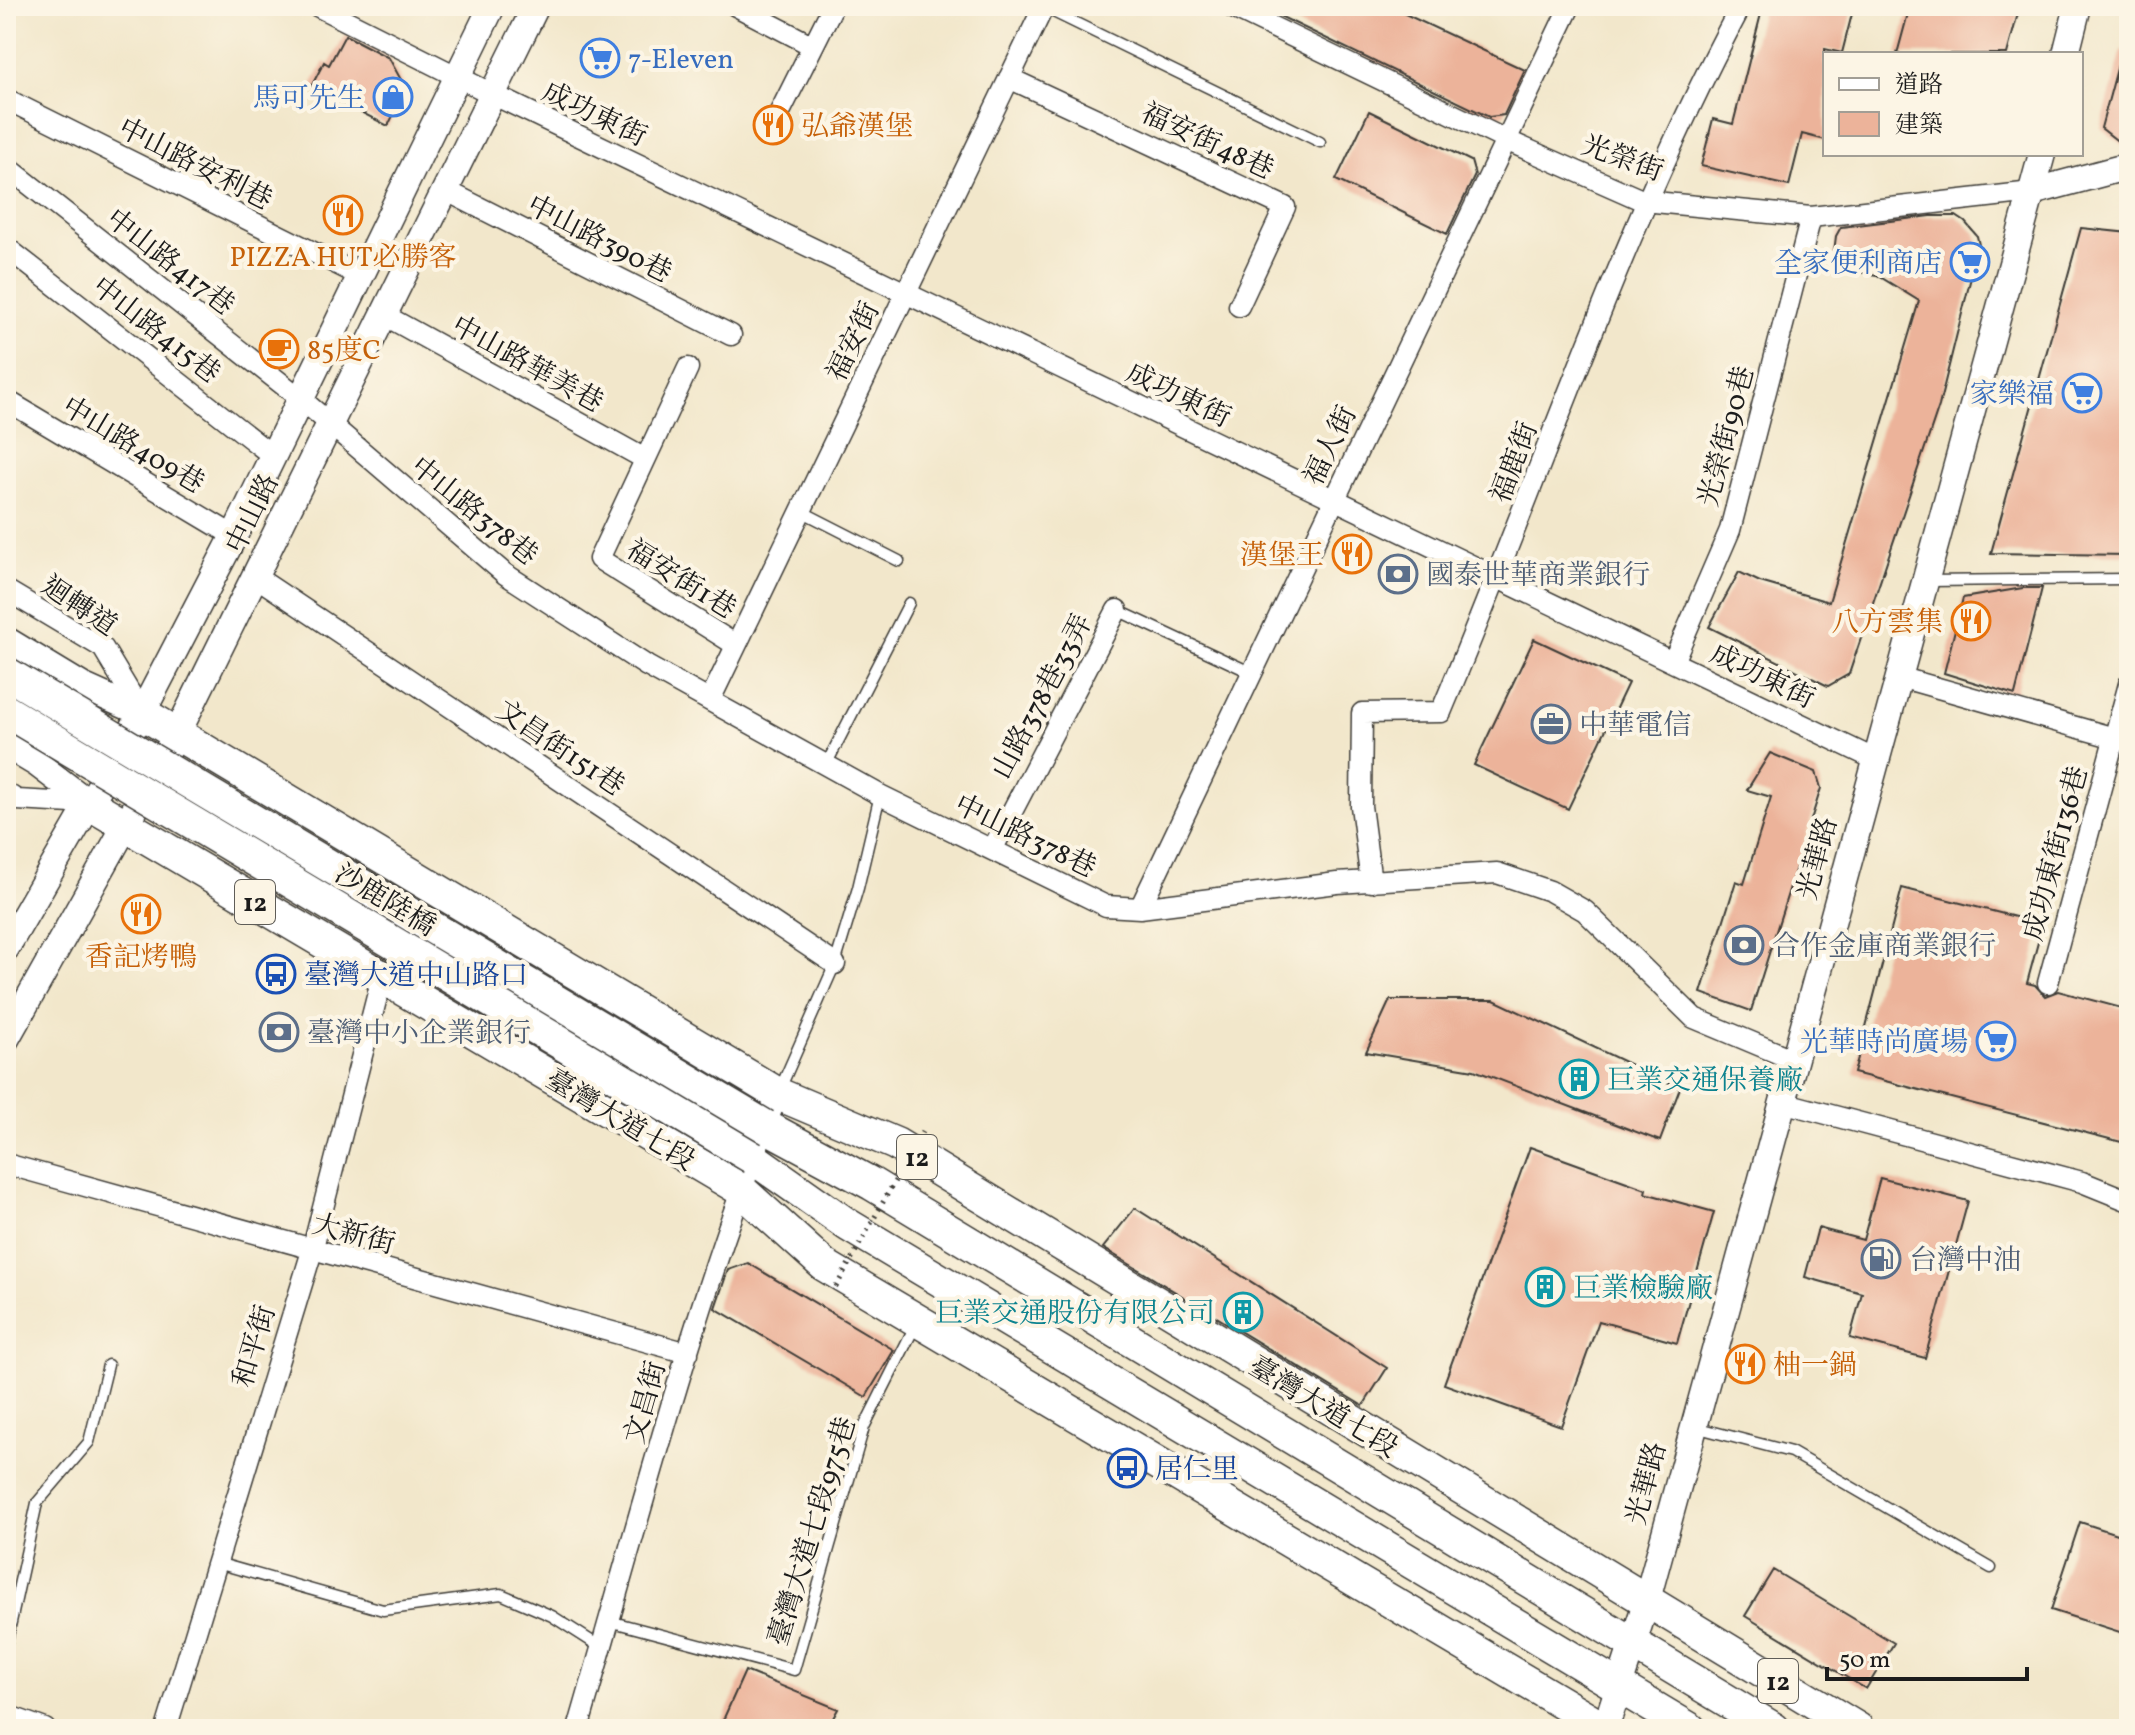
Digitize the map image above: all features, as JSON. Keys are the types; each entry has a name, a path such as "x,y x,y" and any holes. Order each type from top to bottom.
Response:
{"main road":[{"name":"沙鹿陸橋","path":"6,673 765,1126"},
{"name":"沙鹿陸橋","path":"6,711 753,1158"},
{"name":"臺灣大道七段","path":"142,713 778,1094 896,1144 1646,1603 1858,1729"},
{"name":"臺灣大道七段","path":"90,804 740,1189 824,1265 1605,1729"},
{"name":"臺灣大道七段","path":"778,1094 872,1184"},
{"name":"臺灣大道七段","path":"765,1126 872,1184 1774,1729"},
{"name":"臺灣大道七段","path":"753,1158 848,1225 1690,1729"},
{"name":"臺灣大道七段","path":"740,1189 848,1225"},
{"path":"1632,1645 1698,1633"}],"street":[{"name":"成功東街","path":"317,6 492,94 1876,760"},
{"name":"中山路","path":"6,948 142,713 234,536 492,6"},
{"name":"中山路","path":"6,1039 177,734 536,6"},
{"path":"736,6 813,46"},
{"path":"777,118 833,6"},
{"name":"光榮街","path":"1229,6 1506,140 1644,201 1811,217 2032,192"},
{"name":"福人街","path":"1140,908 1570,6"},
{"name":"福鹿街","path":"1371,882 1361,806 1362,713 1441,712 1498,578 1644,201 1687,106 1741,6"},
{"path":"2066,52 2078,6"},
{"name":"福安街","path":"710,700 1043,7"},
{"name":"福安街48巷","path":"1009,78 1285,207 1239,306"},
{"name":"中山路安利巷","path":"6,99 361,276"},
{"name":"光華路","path":"1605,1729 1646,1603 2041,156"},
{"name":"中山路417巷","path":"6,166 301,399"},
{"path":"2032,192 2129,166"},
{"name":"中山路390巷","path":"445,190 731,335"},
{"name":"光榮街90巷","path":"1673,662 1730,530 1811,217"},
{"name":"中山路415巷","path":"6,247 273,456"},
{"name":"中山路華美巷","path":"384,315 645,459"},
{"path":"645,459 688,368"},
{"name":"中山路378巷","path":"301,399 505,574 647,666 880,795 1106,906 1140,908 1371,882 1497,873 1550,891 1585,911 1694,1018 1794,1060"},
{"name":"中山路409巷","path":"6,400 234,536"},
{"name":"福安街1巷","path":"645,459 599,559 736,645"},
{"name":"文昌街151巷","path":"256,577 835,964"},
{"name":"迴轉道","path":"6,590 103,648 142,713"},
{"name":"山路378巷33弄","path":"992,850 1117,610"},
{"path":"6,640 82,686 142,713"},
{"path":"1899,677 2122,740"},
{"name":"成功東街136巷","path":"2048,983 2122,740 2129,684"},
{"path":"6,745 36,763 90,804"},
{"path":"6,793 17,800 90,804"},
{"name":"和平街","path":"166,1729 312,1251 382,977"},
{"name":"文昌街","path":"578,1729 688,1353 740,1189 778,1094"},
{"path":"1782,1102 2082,1182 2129,1201"},
{"name":"大新街","path":"6,1164 688,1353"},
{"path":"6,1715 45,1729"}],"lane":[{"path":"1043,7 1320,142"},
{"path":"801,511 899,561"},
{"path":"1925,581 2129,579"},
{"path":"826,765 909,603"},
{"path":"1117,610 1252,673"},
{"path":"778,1094 835,964 858,888 880,795"},
{"name":"臺灣大道七段975巷","path":"609,1621 794,1670 864,1427 918,1320"},
{"path":"6,1645 37,1503 89,1442 108,1365"},
{"path":"1693,1426 1791,1452 1991,1568"},
{"path":"215,1562 383,1610 501,1594 552,1616 602,1648"}],"path":[{"path":"836,1287 922,1132"}],"building":[{"path":"1259,6 1388,6 1525,70 1504,115 1489,117"},
{"path":"1763,6 1854,6 1842,52 1825,49 1823,52 1823,139 1802,134 1789,186 1701,166 1713,119 1733,124"},
{"path":"1910,6 2020,6 2008,52 1898,52"},
{"path":"345,35 389,58 406,89 388,126 311,87 324,62 329,65"},
{"path":"2122,50 2129,51 2129,150 2101,128"},
{"path":"1369,111 1471,161 1475,175 1447,234 1336,180"},
{"path":"1956,216 1977,236 1979,245 1939,406 1849,674 1828,686 1709,627 1739,572 1760,582 1829,602 1919,301 1877,275 1832,268 1836,236 1841,227"},
{"name":"家樂福","path":"2081,228 2129,233 2129,555 1991,553"},
{"path":"2042,588 2015,695 1944,673 1963,598"},
{"name":"中華電信","path":"1534,639 1628,683 1568,809 1474,765"},
{"path":"1770,753 1816,772 1821,788 1751,1011 1701,993 1736,881 1744,884 1771,797 1747,790"},
{"name":"光華時尚廣場","path":"1902,888 2043,924 2027,983 2035,985 2045,996 2058,991 2129,1010 2129,1144 1854,1073"},
{"name":"巨業交通保養廠","path":"1390,1000 1494,1000 1680,1088 1660,1141 1474,1070 1366,1052"},
{"name":"巨業檢驗廠","path":"1530,1147 1646,1189 1645,1193 1714,1212 1677,1343 1599,1321 1561,1426 1444,1384"},
{"name":"台灣中油","path":"1880,1178 1968,1201 1925,1358 1850,1338 1862,1293 1805,1277 1818,1228 1863,1240"},
{"name":"巨業交通股份有限公司","path":"1135,1208 1387,1368 1363,1406 1103,1248"},
{"path":"748,1263 894,1350 866,1397 715,1308 728,1270"},
{"path":"2080,1522 2129,1538 2129,1635 2051,1610"},
{"path":"1773,1570 1894,1643 1866,1689 1745,1616"},
{"path":"745,1671 838,1709 827,1729 719,1729"}],"place":[{"name":"7-Eleven","path":"600,58"},
{"name":"馬可先生","path":"393,97"},
{"name":"弘爺漢堡","path":"773,125"},
{"name":"PIZZA HUT必勝客","path":"343,215"},
{"name":"全家便利商店","path":"1970,262"},
{"name":"85度C","path":"279,349"},
{"name":"家樂福","path":"2082,393"},
{"name":"漢堡王","path":"1352,554"},
{"name":"國泰世華商業銀行","path":"1398,574"},
{"name":"八方雲集","path":"1971,621"},
{"name":"中華電信","path":"1551,724"},
{"name":"香記烤鴨","path":"141,914"},
{"name":"合作金庫商業銀行","path":"1744,945"},
{"name":"臺灣大道中山路口","path":"276,974"},
{"name":"臺灣中小企業銀行","path":"279,1032"},
{"name":"光華時尚廣場","path":"1996,1041"},
{"name":"巨業交通保養廠","path":"1579,1079"},
{"name":"台灣中油","path":"1881,1259"},
{"name":"巨業檢驗廠","path":"1545,1287"},
{"name":"巨業交通股份有限公司","path":"1243,1312"},
{"name":"柚一鍋","path":"1745,1364"},
{"name":"居仁里","path":"1127,1468"}]}
